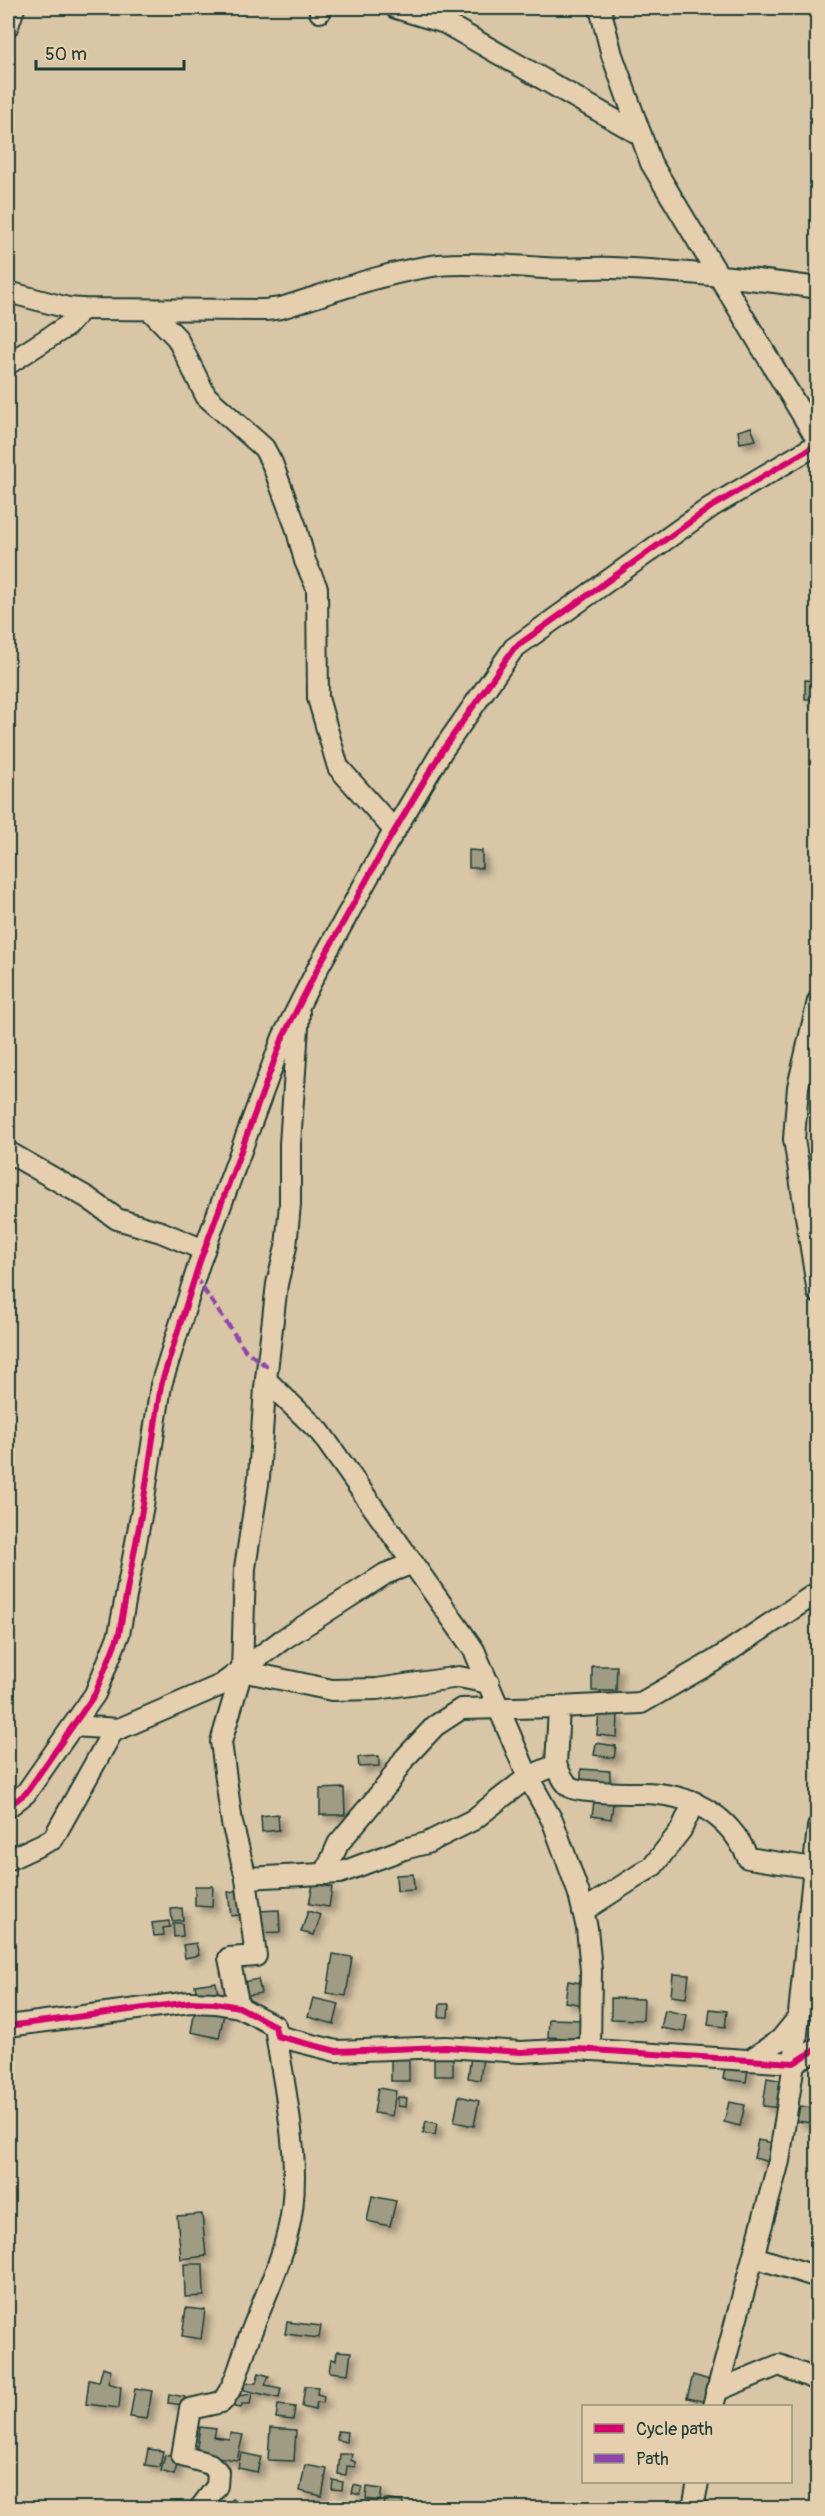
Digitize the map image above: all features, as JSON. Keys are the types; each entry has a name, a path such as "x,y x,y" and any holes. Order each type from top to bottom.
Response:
{"street":[{"path":"8,26 14,8"},
{"path":"396,8 445,23 641,135"},
{"path":"8,1807 26,1793 95,1694 119,1634 143,1505 161,1385 204,1250 283,1037 395,831 442,751 514,648 711,507 818,442 651,163 612,55 600,8"},
{"path":"8,292 68,308 82,309 281,308 351,285 440,265 518,265 546,269 609,268 718,274 818,288"},
{"path":"8,364 67,326 82,309"},
{"path":"150,310 177,338 206,396 264,448 272,463 296,526 305,561 317,588 318,698 338,766 395,831"},
{"path":"818,1001 798,1087 794,1139 814,1249 818,1293"},
{"path":"239,2007 229,1959 256,1956 246,1878 232,1823 221,1742 242,1671 245,1568 259,1477 266,1380 277,1284 285,1247 290,1204 290,1144 299,1005"},
{"path":"8,1152 88,1198 117,1220 161,1233 204,1250"},
{"path":"266,1380 320,1432 474,1650 528,1777 553,1822 579,1894 587,1928 592,1992 590,2050"},
{"path":"73,1726 119,1729 220,1685 282,1640 385,1574 413,1563"},
{"path":"325,1874 338,1844 388,1784 404,1759 435,1726 461,1709 642,1702 714,1661 818,1592"},
{"path":"242,1671 332,1690 377,1689 459,1677 489,1683"},
{"path":"559,1707 556,1765 566,1783 572,1788 615,1794 643,1793 673,1796 694,1802 722,1818 742,1843 748,1858 814,1868"},
{"path":"8,1860 53,1839 114,1729"},
{"path":"246,1878 340,1873 404,1849 427,1843 473,1820 528,1777 556,1765"},
{"path":"583,1911 653,1866 681,1830 694,1802"},
{"path":"715,2398 779,2161 794,2063 818,1827"},
{"path":"8,2026 190,2002 239,2007 275,2026 278,2036 336,2051 446,2047 521,2052 590,2050 794,2063 818,2048"},
{"path":"752,2059 780,2040 799,2017"},
{"path":"200,2508 217,2486 218,2472 210,2464 182,2456 188,2413 194,2407 222,2402 236,2379 251,2332 280,2258 293,2205 294,2170 275,2026"},
{"path":"754,2258 818,2277"},
{"path":"715,2398 779,2365 818,2380"},
{"path":"693,2508 698,2483"}],"building":[{"path":"751,427 756,440 740,443 738,431"},
{"path":"805,680 818,681 818,699 805,699"},
{"path":"469,850 482,851 482,868 469,868"},
{"path":"592,1666 617,1666 616,1691 592,1691"},
{"path":"599,1712 618,1714 617,1737 597,1735"},
{"path":"596,1743 616,1746 614,1758 594,1755"},
{"path":"379,1756 379,1766 359,1767 358,1757"},
{"path":"581,1769 610,1771 610,1783 581,1782"},
{"path":"344,1788 345,1815 320,1815 320,1789"},
{"path":"595,1794 614,1796 611,1819 592,1816"},
{"path":"278,1814 279,1830 262,1832 261,1816"},
{"path":"413,1874 414,1890 397,1891 396,1875"},
{"path":"313,1884 332,1887 329,1907 309,1904"},
{"path":"195,1886 213,1886 212,1907 195,1906"},
{"path":"243,1890 246,1914 231,1916 228,1892"},
{"path":"182,1908 183,1920 172,1921 171,1909"},
{"path":"279,1910 280,1932 258,1933 257,1911"},
{"path":"308,1911 321,1915 314,1935 301,1932"},
{"path":"169,1921 170,1927 163,1928 164,1935 154,1936 152,1923"},
{"path":"173,1923 182,1923 183,1936 174,1937"},
{"path":"196,1943 199,1955 185,1958 183,1945"},
{"path":"333,1954 352,1957 346,1996 327,1993"},
{"path":"673,1974 689,1975 686,1998 671,1996"},
{"path":"258,1979 261,1993 245,1996 242,1982"},
{"path":"568,1981 587,1984 584,2005 565,2002"},
{"path":"216,1982 218,1994 197,1997 195,1985"},
{"path":"313,1998 339,2004 334,2024 308,2017"},
{"path":"611,1998 644,1999 643,2020 611,2019"},
{"path":"196,2004 225,2009 219,2038 191,2032"},
{"path":"440,2004 449,2004 448,2017 439,2017"},
{"path":"710,2009 727,2011 725,2027 708,2025"},
{"path":"665,2010 687,2015 684,2032 661,2028"},
{"path":"549,2019 586,2020 585,2039 548,2037"},
{"path":"471,2056 483,2057 480,2080 468,2078"},
{"path":"391,2057 409,2057 409,2081 391,2081"},
{"path":"434,2058 453,2058 453,2076 434,2076"},
{"path":"726,2060 749,2063 746,2082 723,2079"},
{"path":"767,2078 785,2081 781,2108 763,2106"},
{"path":"378,2088 396,2091 392,2116 374,2113"},
{"path":"459,2096 479,2101 474,2126 454,2122"},
{"path":"398,2097 407,2098 406,2107 398,2106"},
{"path":"729,2102 745,2105 740,2126 724,2122"},
{"path":"800,2106 818,2109 818,2124 797,2121"},
{"path":"426,2121 437,2123 435,2135 423,2133"},
{"path":"758,2140 773,2143 770,2162 754,2158"},
{"path":"372,2196 396,2201 390,2226 367,2221"},
{"path":"816,2203 818,2204 818,2227 813,2227"},
{"path":"202,2214 206,2256 181,2259 177,2216"},
{"path":"184,2264 203,2264 204,2296 185,2297"},
{"path":"186,2308 205,2310 201,2339 182,2336"},
{"path":"287,2322 321,2326 319,2338 285,2334"},
{"path":"337,2351 351,2352 348,2374 329,2372 331,2359 336,2360"},
{"path":"103,2367 111,2370 108,2383 121,2387 119,2408 86,2404 89,2380 99,2382"},
{"path":"259,2373 269,2376 265,2385 281,2388 279,2398 244,2390 244,2383 256,2383"},
{"path":"693,2375 713,2381 707,2402 687,2398"},
{"path":"305,2386 318,2387 317,2394 324,2396 323,2403 317,2402 315,2410 302,2407"},
{"path":"135,2388 152,2391 147,2419 130,2417"},
{"path":"169,2394 185,2397 184,2405 168,2403"},
{"path":"252,2394 250,2404 242,2404 241,2408 234,2407 236,2396"},
{"path":"278,2405 295,2407 293,2420 276,2418"},
{"path":"200,2427 216,2429 214,2437 229,2439 230,2433 243,2435 237,2460 196,2454"},
{"path":"270,2428 296,2430 294,2461 268,2460"},
{"path":"338,2431 347,2432 346,2442 337,2440"},
{"path":"148,2449 163,2451 160,2467 145,2465"},
{"path":"241,2453 261,2457 257,2472 238,2468"},
{"path":"340,2454 352,2454 351,2460 355,2462 355,2467 347,2466 346,2475 338,2474"},
{"path":"165,2455 179,2459 174,2475 161,2471"},
{"path":"305,2465 327,2469 322,2496 300,2491"},
{"path":"333,2480 343,2482 342,2490 332,2489"},
{"path":"354,2485 362,2487 360,2495 352,2493"},
{"path":"367,2487 382,2489 380,2501 366,2499"},
{"path":"232,2499 246,2502 244,2508 229,2508"},
{"path":"385,2499 403,2502 403,2508 384,2508"}],"marked path":[{"path":"195,1277 246,1351 268,1367"}],"cycle path":[{"path":"8,1807 26,1793 95,1694 119,1634 143,1505 161,1385 199,1264 283,1037 319,966 386,845 442,751 514,648 711,507 818,444"},
{"path":"8,2026 190,2002 239,2007 275,2026 277,2036 336,2051 446,2047 521,2052 577,2049 794,2063 818,2048"}]}
